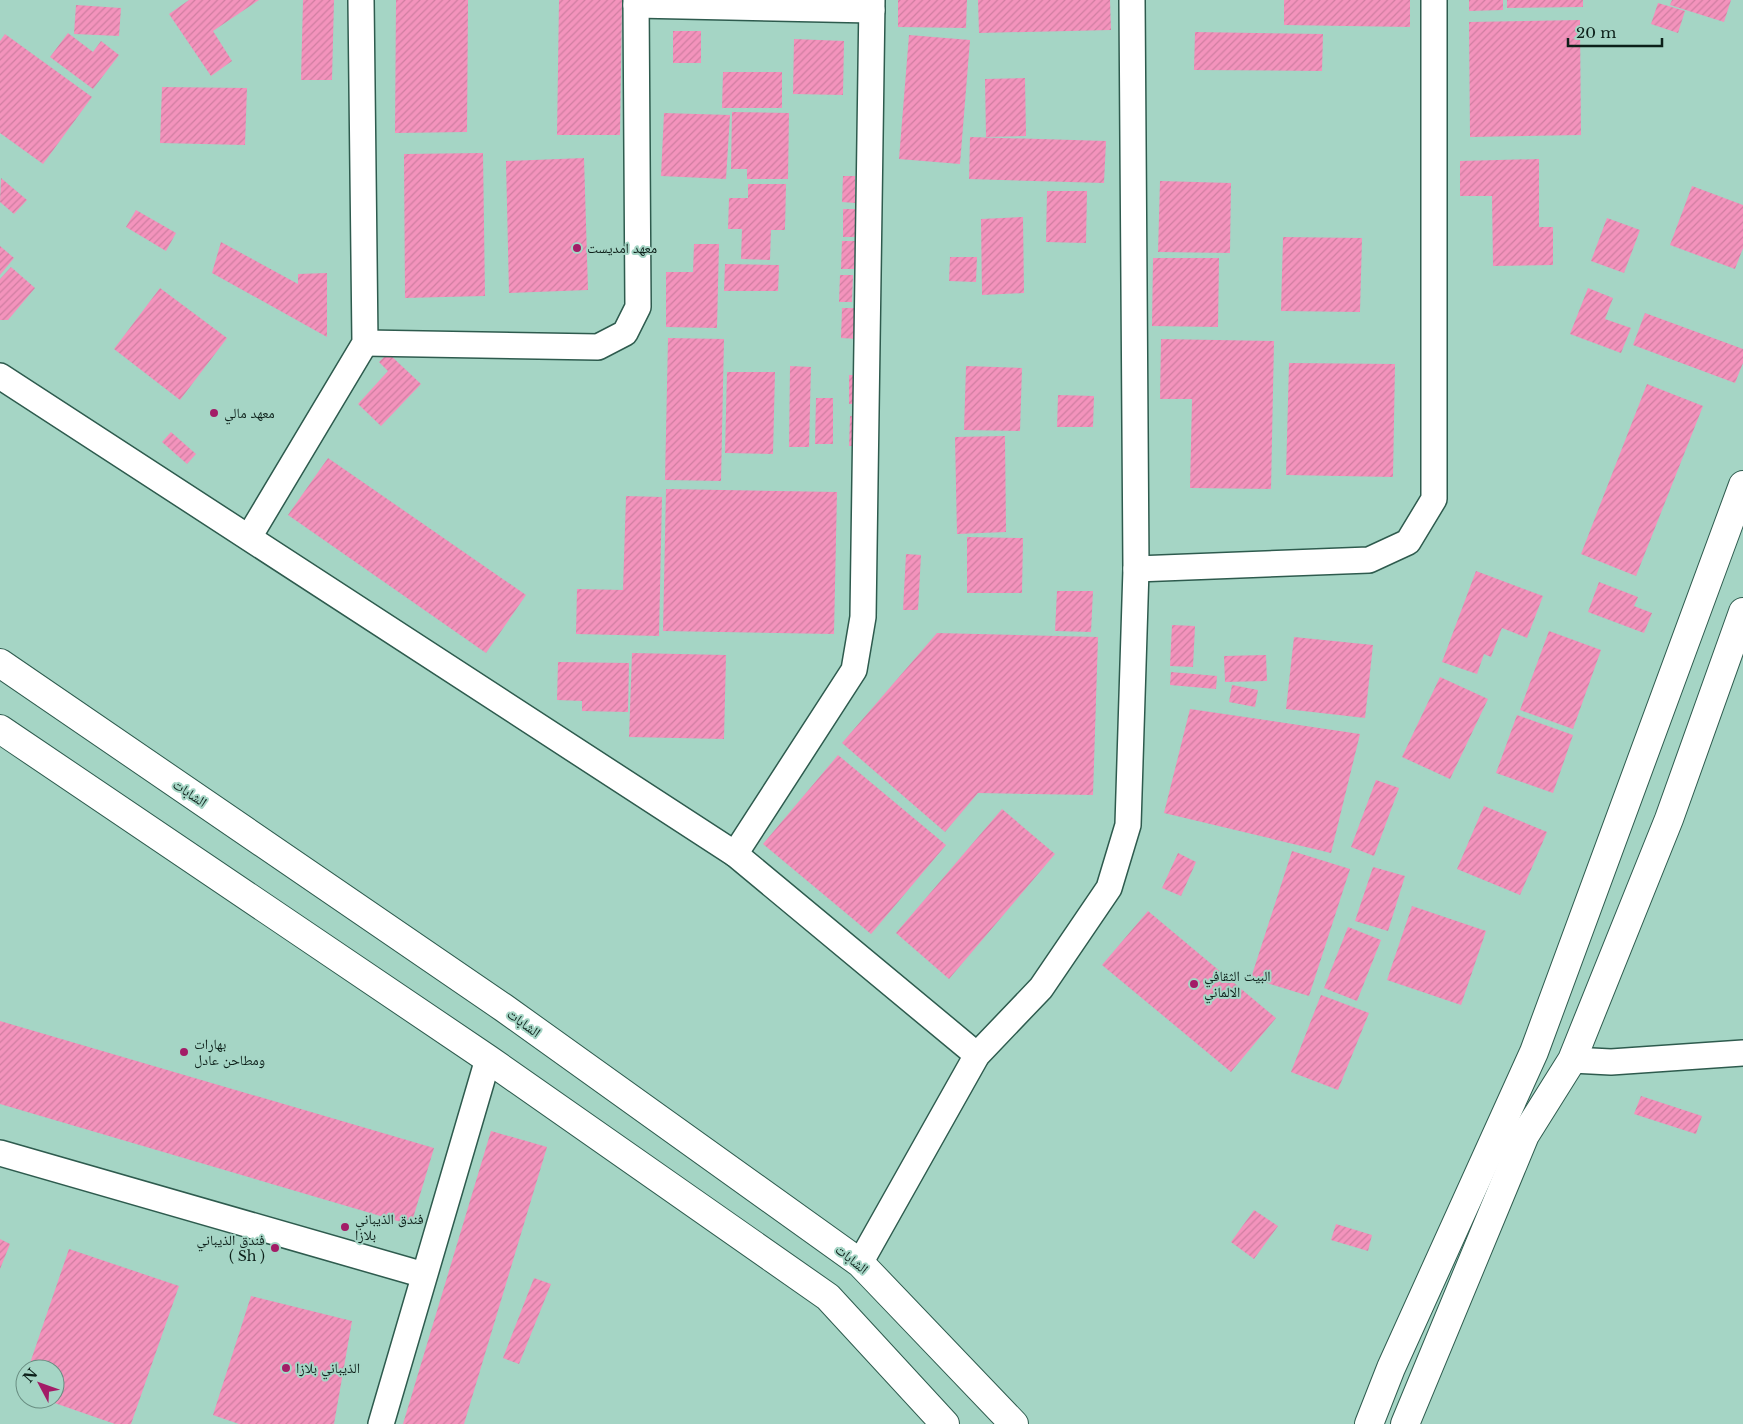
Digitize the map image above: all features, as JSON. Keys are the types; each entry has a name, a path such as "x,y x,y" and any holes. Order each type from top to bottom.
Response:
{"main road":[{"path":"1405,1424 1513,1131 1534,1052 1743,485"},
{"path":"1369,1424 1391,1368 1513,1131 1572,1060 1669,819 1743,612"},
{"name":"الشابات","path":"0,663 504,1008 860,1263 1014,1424"},
{"path":"0,729 488,1059 828,1297 945,1424"},
{"path":"1350,1424 1391,1368"}],"street":[{"path":"249,537 365,343 361,0"},
{"path":"860,1263 977,1055 1041,988 1109,888 1128,825 1136,569 1132,0"},
{"path":"1136,569 1369,560 1408,542 1434,499 1434,0"},
{"path":"365,343 598,347 625,333 638,307 636,3 872,5 863,617 854,670 735,854"},
{"path":"0,376 735,854 977,1055"},
{"path":"1572,1060 1612,1062 1743,1053"},
{"path":"381,1424 488,1059"},
{"path":"0,1152 424,1275"}],"building":[{"path":"189,0 259,0 213,31 232,61 211,76 169,14"},
{"path":"303,0 334,0 332,80 301,80"},
{"path":"396,0 468,0 467,132 395,133"},
{"path":"559,0 622,0 620,135 557,135"},
{"path":"898,0 967,0 966,28 898,27"},
{"path":"978,0 1110,0 1111,30 979,33"},
{"path":"1284,0 1410,0 1410,27 1284,25"},
{"path":"1469,0 1503,0 1503,10 1469,11"},
{"path":"1507,0 1583,0 1583,7 1507,8"},
{"path":"1672,0 1731,0 1724,22 1670,5"},
{"path":"1658,3 1685,11 1678,33 1651,24"},
{"path":"76,5 121,8 119,36 74,34"},
{"path":"1580,20 1581,135 1470,137 1469,22"},
{"path":"673,31 701,31 701,63 673,63"},
{"path":"1195,32 1323,34 1322,71 1194,70"},
{"path":"68,33 93,52 101,41 119,55 93,89 50,57"},
{"path":"5,34 92,97 43,164 0,133 0,41"},
{"path":"909,35 970,40 960,164 899,159"},
{"path":"794,39 844,41 843,95 793,94"},
{"path":"723,72 782,72 782,108 722,108"},
{"path":"1025,78 1026,136 986,137 985,79"},
{"path":"162,87 247,88 245,145 160,143"},
{"path":"732,112 789,113 788,179 747,179 747,169 731,169"},
{"path":"664,113 730,115 726,179 661,176"},
{"path":"970,137 1106,141 1104,183 969,179"},
{"path":"483,153 485,296 405,298 404,154"},
{"path":"584,158 588,290 509,293 506,161"},
{"path":"1539,159 1539,227 1553,227 1553,265 1493,266 1492,196 1460,196 1460,161"},
{"path":"843,176 855,176 855,203 842,202"},
{"path":"1,178 27,200 14,214 0,202"},
{"path":"1160,181 1231,183 1230,253 1158,252"},
{"path":"748,184 786,184 785,230 771,230 770,260 741,259 742,229 728,229 729,198 748,198"},
{"path":"1692,186 1743,205 1743,248 1735,269 1670,245"},
{"path":"1047,191 1087,191 1086,243 1046,242"},
{"path":"843,209 857,209 856,237 843,237"},
{"path":"136,210 176,233 166,251 126,227"},
{"path":"1023,217 1024,293 982,295 981,219"},
{"path":"1607,218 1640,230 1624,273 1591,261"},
{"path":"1283,237 1362,238 1360,312 1281,311"},
{"path":"842,241 856,241 856,269 841,269"},
{"path":"221,242 298,284 298,274 327,273 327,337 212,273"},
{"path":"694,244 719,244 717,328 666,327 666,272 693,272"},
{"path":"0,246 14,258 0,275"},
{"path":"950,257 977,257 976,282 949,281"},
{"path":"1153,258 1219,258 1218,327 1152,326"},
{"path":"725,264 779,265 778,291 724,291"},
{"path":"11,267 35,288 8,320 0,320 0,279"},
{"path":"840,275 853,275 852,302 839,302"},
{"path":"160,288 227,338 180,400 114,349"},
{"path":"1588,288 1613,298 1605,319 1631,328 1621,353 1570,334"},
{"path":"842,308 858,308 857,339 841,338"},
{"path":"1645,313 1743,349 1743,363 1735,383 1633,345"},
{"path":"668,338 724,339 721,481 665,480"},
{"path":"1161,339 1274,341 1271,489 1190,488 1192,399 1160,399"},
{"path":"388,353 421,384 381,426 358,404 388,371 379,362"},
{"path":"1289,363 1395,364 1393,477 1286,475"},
{"path":"790,366 811,367 809,447 789,447"},
{"path":"966,366 1022,368 1020,431 964,430"},
{"path":"727,372 775,372 773,454 725,453"},
{"path":"849,375 864,375 864,404 849,404"},
{"path":"1647,384 1703,406 1636,576 1581,554"},
{"path":"1058,395 1094,396 1093,427 1057,427"},
{"path":"816,398 833,398 833,444 815,444"},
{"path":"850,416 862,417 861,446 849,446"},
{"path":"171,432 196,454 187,464 162,442"},
{"path":"1005,436 1006,532 957,534 955,437"},
{"path":"328,458 526,595 486,653 288,515"},
{"path":"666,489 837,492 834,634 663,631"},
{"path":"626,496 662,497 659,636 576,634 577,589 623,590"},
{"path":"967,537 1023,538 1022,593 967,593"},
{"path":"906,554 921,555 918,610 903,610"},
{"path":"1476,571 1543,596 1527,638 1502,628 1491,657 1484,654 1477,674 1442,662"},
{"path":"1599,582 1638,597 1634,606 1652,613 1644,633 1588,612"},
{"path":"1057,591 1093,591 1091,632 1055,631"},
{"path":"1172,625 1195,626 1193,667 1170,666"},
{"path":"1549,631 1601,650 1573,729 1520,710"},
{"path":"937,633 1098,637 1093,795 978,793 945,832 842,743"},
{"path":"1294,637 1373,645 1365,718 1286,709"},
{"path":"632,653 726,655 724,739 629,737"},
{"path":"1266,655 1267,681 1225,682 1224,656"},
{"path":"558,662 629,663 628,712 582,711 582,701 557,700"},
{"path":"1171,672 1217,676 1216,689 1170,685"},
{"path":"1440,677 1488,699 1450,779 1402,757"},
{"path":"1232,685 1258,690 1255,707 1229,702"},
{"path":"1190,709 1360,734 1331,853 1164,813"},
{"path":"1517,715 1573,735 1553,793 1496,773"},
{"path":"838,755 946,845 871,934 763,844"},
{"path":"1376,780 1399,788 1374,856 1351,847"},
{"path":"1484,806 1547,832 1520,895 1457,869"},
{"path":"1002,809 1055,854 949,979 896,933"},
{"path":"1292,851 1350,869 1309,996 1251,978"},
{"path":"1178,853 1196,862 1181,896 1162,888"},
{"path":"1373,867 1405,876 1388,931 1355,921"},
{"path":"1412,906 1486,931 1461,1005 1387,980"},
{"path":"1148,911 1276,1018 1231,1072 1102,965"},
{"path":"1348,927 1381,940 1357,1001 1324,988"},
{"path":"1321,995 1369,1013 1338,1090 1291,1072"},
{"path":"0,1021 434,1148 411,1225 0,1104"},
{"path":"1641,1096 1702,1116 1696,1134 1634,1114"},
{"path":"491,1131 547,1147 464,1424 403,1424"},
{"path":"1254,1210 1278,1226 1254,1259 1231,1242"},
{"path":"1336,1224 1372,1235 1368,1251 1331,1240"},
{"path":"0,1239 10,1244 0,1269"},
{"path":"69,1249 179,1286 131,1424 115,1424 65,1407 65,1359 31,1359"},
{"path":"534,1278 551,1284 519,1364 503,1358"},
{"name":"الذيباني بلازا","path":"251,1296 352,1321 334,1424 239,1424 213,1415"}],"place":[{"name":"معهد امديست","path":"577,248"},
{"name":"معهد مالي","path":"214,413"},
{"name":"البيت الثقافي الالماني","path":"1194,984"},
{"name":"بهارات ومطاحن عادل","path":"184,1052"},
{"name":"فندق الذيباني بلازا","path":"345,1227"},
{"name":"فندق الذيباني ( Sh )","path":"275,1248"},
{"name":"الذيباني بلازا","path":"286,1368"}]}
